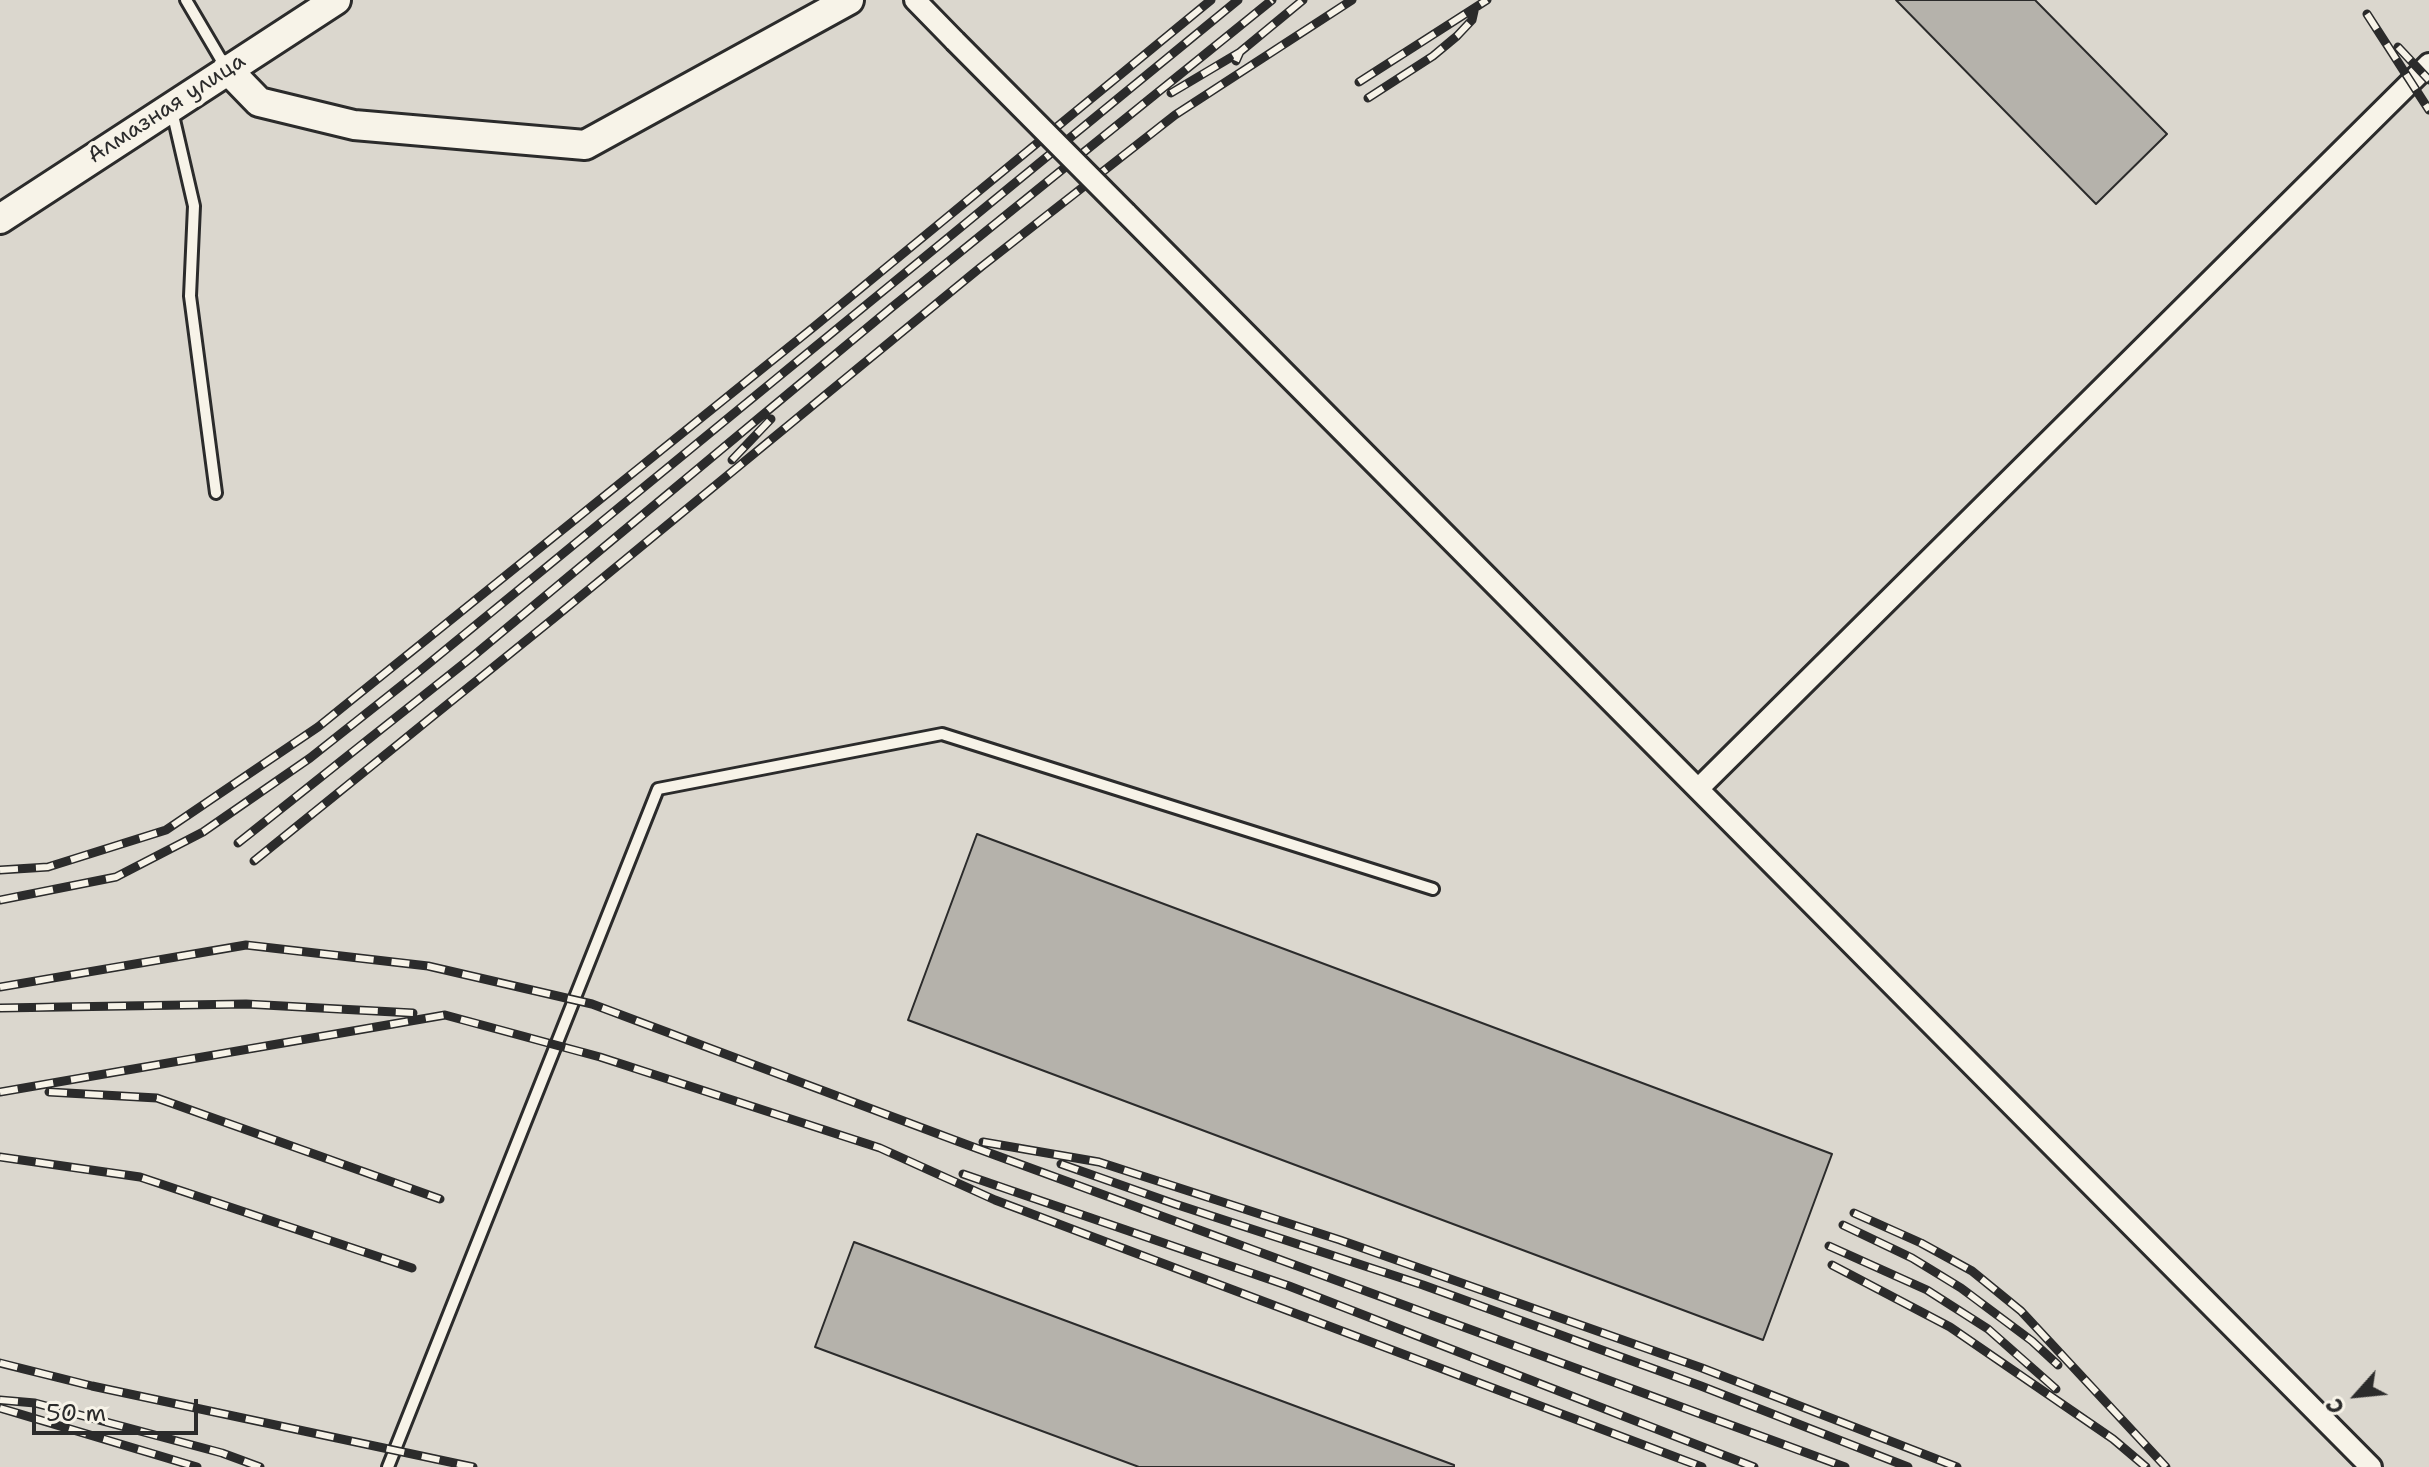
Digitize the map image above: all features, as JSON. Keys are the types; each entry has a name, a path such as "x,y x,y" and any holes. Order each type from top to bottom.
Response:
{"street":[{"name":"Алмазная улица","path":"0,219 336,0"},
{"path":"227,69 259,102 354,125 585,145 849,0"},
{"path":"915,0 2371,1467"},
{"path":"1698,789 2429,64"}],"lane":[{"path":"186,0 227,69"},
{"path":"171,107 194,206 190,296 216,493"},
{"path":"388,1467 658,789 942,734 1433,889"}],"shaded area":[{"path":"0,0 2429,0 2429,1467 0,1467"}],"building":[{"path":"1896,0 2035,0 2167,134 2096,204"},
{"path":"977,834 1832,1154 1763,1340 908,1020"},
{"path":"854,1242 1454,1467 1139,1467 815,1347"}],"railway":[{"path":"0,870 48,867 166,830 318,727 815,326 1211,0"},
{"path":"0,900 116,877 203,832 310,758 1238,0"},
{"path":"238,843 472,657 891,308 1272,0"},
{"path":"1236,61 1240,52 1303,0"},
{"path":"254,861 981,267 1175,115 1352,0"},
{"path":"1359,82 1487,0"},
{"path":"1368,98 1433,56 1472,20 1474,11"},
{"path":"2367,14 2429,110"},
{"path":"2398,47 2429,80"},
{"path":"1171,93 1240,52"},
{"path":"732,460 771,419"},
{"path":"0,987 246,945 428,966 592,1004 1845,1467"},
{"path":"0,1008 246,1004 413,1013"},
{"path":"0,1092 445,1015 600,1057 880,1148 995,1200 1702,1467"},
{"path":"49,1092 157,1098 440,1199"},
{"path":"983,1142 1099,1162 1340,1240 1702,1368 1957,1467"},
{"path":"0,1157 140,1177 412,1268"},
{"path":"1061,1164 1423,1285 1701,1386 1908,1467"},
{"path":"963,1174 1289,1286 1754,1467"},
{"path":"1854,1213 1921,1243 1972,1271 2021,1311 2166,1467"},
{"path":"1843,1225 1912,1258 1961,1288 2032,1341 2058,1365"},
{"path":"1829,1246 1927,1290 1988,1329 2056,1389"},
{"path":"1832,1265 1950,1327 2113,1439 2146,1467"},
{"path":"0,1363 92,1386 473,1467"},
{"path":"0,1400 35,1403 222,1453 260,1467"},
{"path":"0,1408 197,1467"}]}
